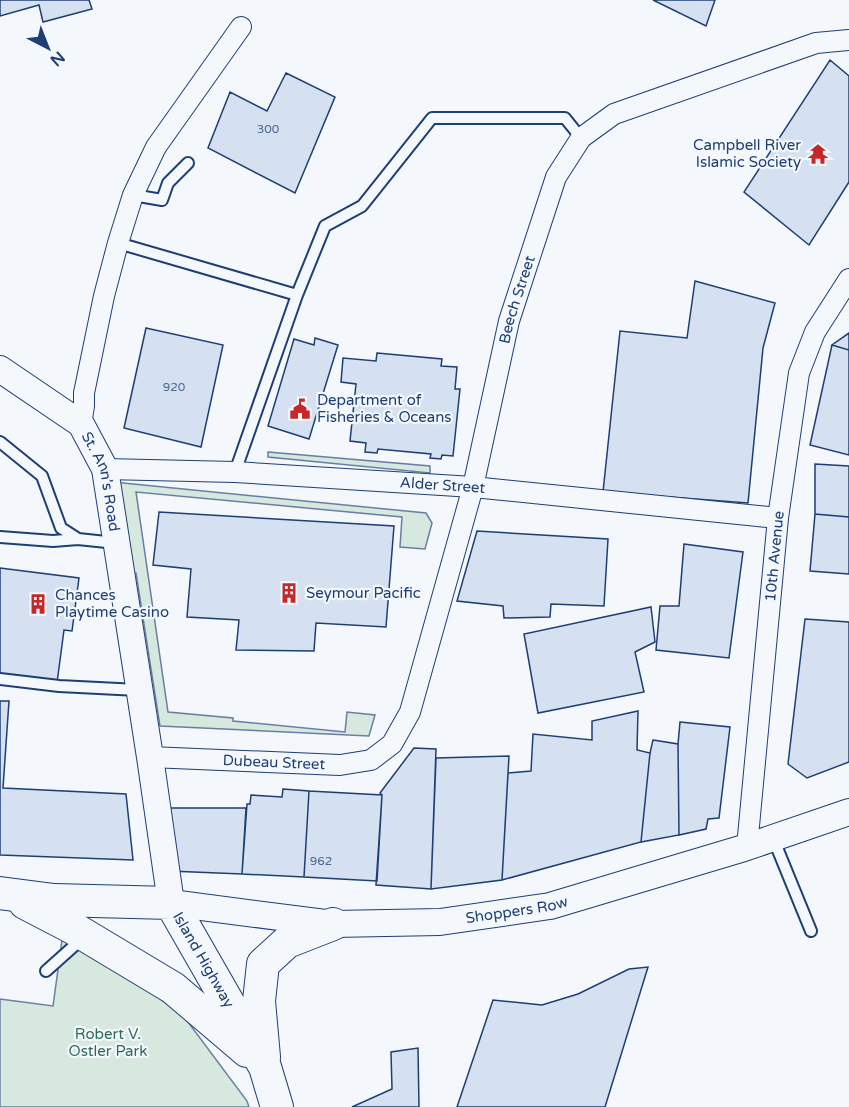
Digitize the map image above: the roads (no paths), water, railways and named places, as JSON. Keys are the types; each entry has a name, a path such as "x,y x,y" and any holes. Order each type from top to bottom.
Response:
{"main road":[{"name":"Island Highway","path":"4,894 54,900 171,903 265,1066 278,1107"},
{"path":"4,894 86,936 172,988 265,1066"},
{"path":"265,1066 259,1001 263,964 287,942 333,924"}],"street":[{"name":"St. Ann's Road","path":"171,903 105,469 81,424 84,393 104,296 134,195 156,147 241,27"},
{"name":"Beech Street","path":"392,744 410,712 473,487 509,321 556,177 581,138 614,114 816,43 849,39"},
{"name":"10th Avenue","path":"747,847 778,518 799,373 815,332 849,279"},
{"path":"0,369 81,424"},
{"name":"Alder Street","path":"105,469 235,472 473,487 778,518"},
{"name":"Dubeau Street","path":"150,757 340,765 371,760 392,744"},
{"name":"Shoppers Row","path":"171,903 333,924 440,922 550,906 747,847 849,812"}],"lane":[{"path":"235,472 297,296 325,226 362,206 432,118 565,118 581,138"},
{"path":"134,195 162,200 168,183 188,163"},
{"path":"118,243 297,296"},
{"path":"0,442 42,476 61,528 78,539"},
{"path":"0,537 53,541 78,539 117,543"},
{"path":"0,679 59,686 139,690"},
{"path":"773,838 811,931"},
{"path":"46,971 86,936"}],"place":[{"name":"Campbell River Islamic Society","path":"818,154"},
{"name":"Department of Fisheries & Oceans","path":"300,409"},
{"name":"Seymour Pacific","path":"289,593"},
{"name":"Chances Playtime Casino","path":"38,604"}],"park label":[{"name":"Robert V. Ostler Park","path":"108,1042"}]}
